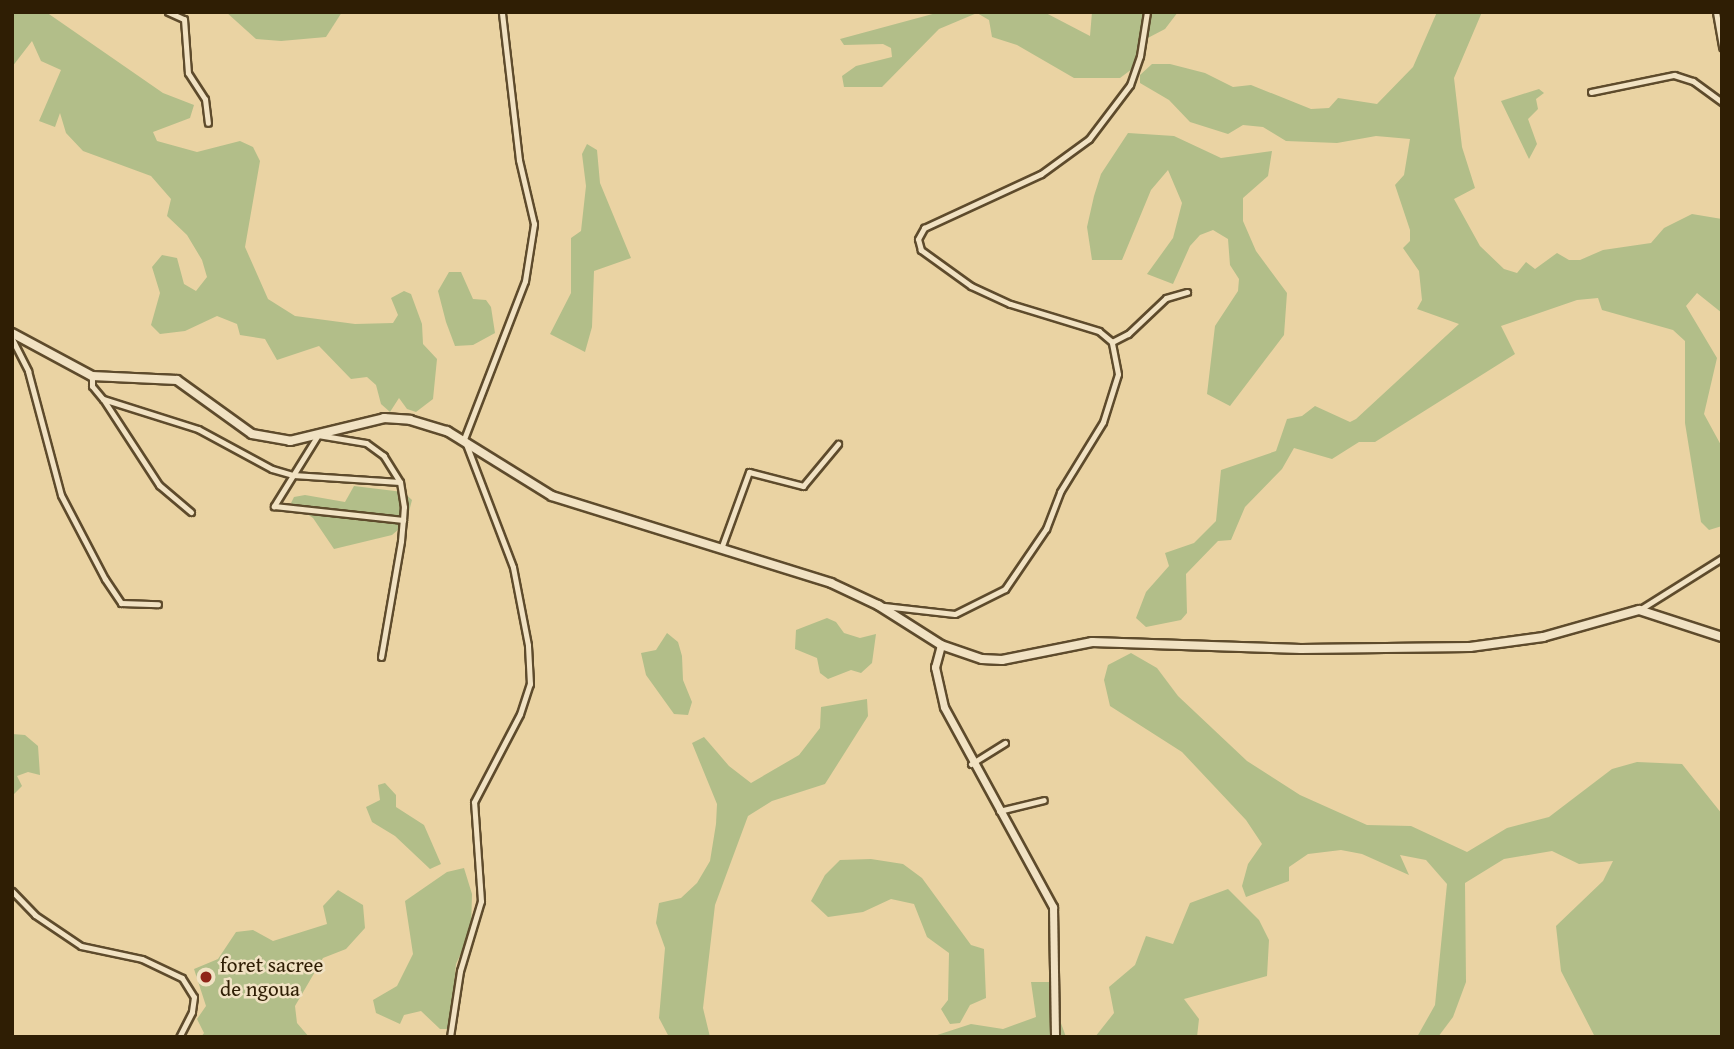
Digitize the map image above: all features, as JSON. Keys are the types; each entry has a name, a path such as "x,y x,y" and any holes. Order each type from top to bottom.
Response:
{"main road":[{"path":"12,333 92,376 163,376 187,386 252,434 290,440 384,418 410,420 464,439 552,496 722,546 809,575 878,605 941,646 982,659 1002,660 1092,642 1301,649 1470,647 1544,637 1639,610 1722,638"}],"street":[{"path":"168,12 184,19 188,73 205,99 208,123"},
{"path":"450,1037 460,971 481,901 474,802 520,714 530,684 528,645 513,567 464,439 525,281 534,225 519,160 502,12"},
{"path":"878,605 955,614 1005,589 1045,529 1060,492 1104,422 1118,374 1112,342 1099,331 1010,304 971,286 922,250 918,239 924,228 1041,174 1088,139 1130,85 1140,56 1147,12"},
{"path":"1716,12 1722,47"},
{"path":"1591,92 1674,75 1693,81 1722,102"},
{"path":"1112,342 1128,334 1166,298 1187,292"},
{"path":"12,339 28,371 61,495 105,579 121,603 158,604"},
{"path":"92,376 92,386 159,485 191,512"},
{"path":"103,399 198,429 272,469 293,475 400,482"},
{"path":"381,657 403,520 400,482 384,456 366,443 318,435 274,506 403,520"},
{"path":"722,546 749,472 803,486 838,444"},
{"path":"1639,610 1722,558"},
{"path":"941,646 935,667 937,687 971,764 1053,907 1055,1037"},
{"path":"971,764 1005,743"},
{"path":"999,811 1044,800"},
{"path":"12,891 35,915 81,946 142,959 182,978 194,997 192,1012 179,1037"}],"green space":[{"path":"12,12 46,12 163,93 194,105 190,118 153,132 157,141 197,152 240,141 253,147 260,161 245,247 268,299 295,316 355,324 393,323 398,315 391,298 404,291 411,294 422,324 423,344 437,359 433,399 416,412 407,409 399,398 390,412 381,404 376,385 367,377 351,379 319,346 277,360 265,339 240,335 237,324 217,316 185,331 160,334 151,325 160,293 152,267 162,255 177,258 184,284 196,291 207,277 202,260 187,235 167,216 171,199 151,176 83,151 66,133 60,113 55,127 39,121 61,70 41,61 32,41 12,67"},
{"path":"226,12 342,12 326,37 281,41 256,39"},
{"path":"940,12 1044,12 1090,36 1092,12 1178,12 1165,29 1142,41 1136,66 1120,78 1074,78 1017,45 992,37 989,20 977,13 939,29 882,87 844,87 842,76 856,66 892,57 891,48 883,44 844,45 840,39"},
{"path":"1437,12 1482,12 1454,78 1462,147 1475,188 1454,199 1480,246 1504,269 1517,273 1526,262 1535,269 1557,253 1569,260 1580,260 1603,250 1651,243 1664,228 1692,214 1722,219 1722,313 1697,293 1686,306 1717,358 1704,414 1722,447 1722,526 1709,530 1701,522 1685,423 1685,341 1673,330 1602,310 1598,298 1577,300 1501,326 1515,354 1375,442 1359,442 1332,459 1294,448 1282,469 1245,507 1231,540 1218,541 1186,574 1187,613 1181,620 1146,627 1136,618 1146,592 1169,566 1165,553 1194,543 1216,521 1221,470 1276,451 1287,419 1302,416 1315,406 1350,422 1356,419 1459,324 1417,309 1422,300 1419,271 1403,248 1410,241 1410,230 1395,185 1404,175 1410,139 1376,136 1337,143 1286,141 1263,127 1243,125 1228,134 1190,122 1169,100 1140,83 1140,75 1152,64 1170,64 1205,73 1233,87 1251,85 1311,109 1329,108 1338,98 1377,104 1413,67"},
{"path":"1539,89 1544,93 1536,99 1538,109 1528,119 1537,144 1529,159 1501,101"},
{"path":"1128,133 1174,136 1221,158 1272,151 1268,176 1243,198 1243,221 1256,251 1287,293 1284,335 1230,406 1207,394 1215,326 1238,291 1239,279 1230,265 1228,239 1213,230 1200,235 1190,246 1173,284 1147,274 1173,238 1182,203 1168,170 1151,190 1122,260 1092,260 1087,227 1094,196 1101,174"},
{"path":"587,144 597,150 600,183 631,258 594,271 592,327 585,352 550,334 571,293 571,238 581,231 586,186 582,154"},
{"path":"449,272 461,272 473,299 486,300 491,307 495,333 473,345 455,346 446,322 438,291"},
{"path":"354,486 403,492 412,500 406,523 392,535 334,549 313,518 291,503 294,497 305,495 345,502"},
{"path":"827,618 836,622 844,633 860,638 876,634 872,663 861,673 851,670 828,679 820,673 817,658 795,649 796,630"},
{"path":"667,633 678,642 682,656 683,680 692,702 688,715 674,714 646,675 641,653 656,650"},
{"path":"1131,653 1157,668 1178,696 1247,761 1300,795 1367,825 1411,826 1467,852 1507,828 1549,817 1612,769 1637,762 1682,764 1722,814 1722,1037 1595,1037 1561,971 1556,926 1603,881 1613,861 1579,864 1552,851 1504,859 1465,883 1466,982 1453,1017 1438,1037 1417,1037 1435,1005 1447,884 1426,860 1400,855 1409,875 1362,854 1341,850 1308,854 1289,867 1289,881 1246,897 1242,886 1248,864 1262,844 1246,820 1182,752 1110,706 1104,680 1108,665"},
{"path":"867,699 868,716 825,784 772,801 748,816 715,905 703,1008 710,1037 669,1037 659,1018 665,948 656,923 659,903 681,898 697,883 710,861 716,824 717,804 692,743 704,737 729,766 751,783 799,755 820,728 821,707"},
{"path":"12,734 25,735 38,746 40,775 28,772 17,776 22,786 12,796"},
{"path":"385,783 396,795 396,807 424,825 441,864 430,869 395,836 372,822 366,807 380,800 378,785"},
{"path":"871,859 903,864 922,878 971,945 984,949 986,998 970,1005 960,1023 950,1024 941,1009 948,1000 949,953 927,937 914,904 891,899 863,912 828,917 811,901 825,875 840,860"},
{"path":"464,868 472,894 471,932 456,964 450,1029 440,1029 421,1011 404,1015 400,1024 376,1013 373,1000 397,986 413,954 405,901 447,872"},
{"path":"1228,889 1259,920 1269,940 1267,976 1184,999 1199,1019 1197,1037 1095,1037 1114,1013 1109,987 1135,965 1146,936 1173,944 1190,903"},
{"path":"338,890 363,905 365,928 346,949 323,958 295,1006 297,1023 309,1037 201,1037 204,1033 197,1019 206,1006 194,969 218,959 236,932 253,930 273,941 327,924 323,906"},
{"path":"1031,982 1052,982 1054,1004 1066,1037 931,1037 971,1024 1003,1029 1036,1017"}],"place":[{"name":"foret sacree de ngoua","path":"206,977"}]}
